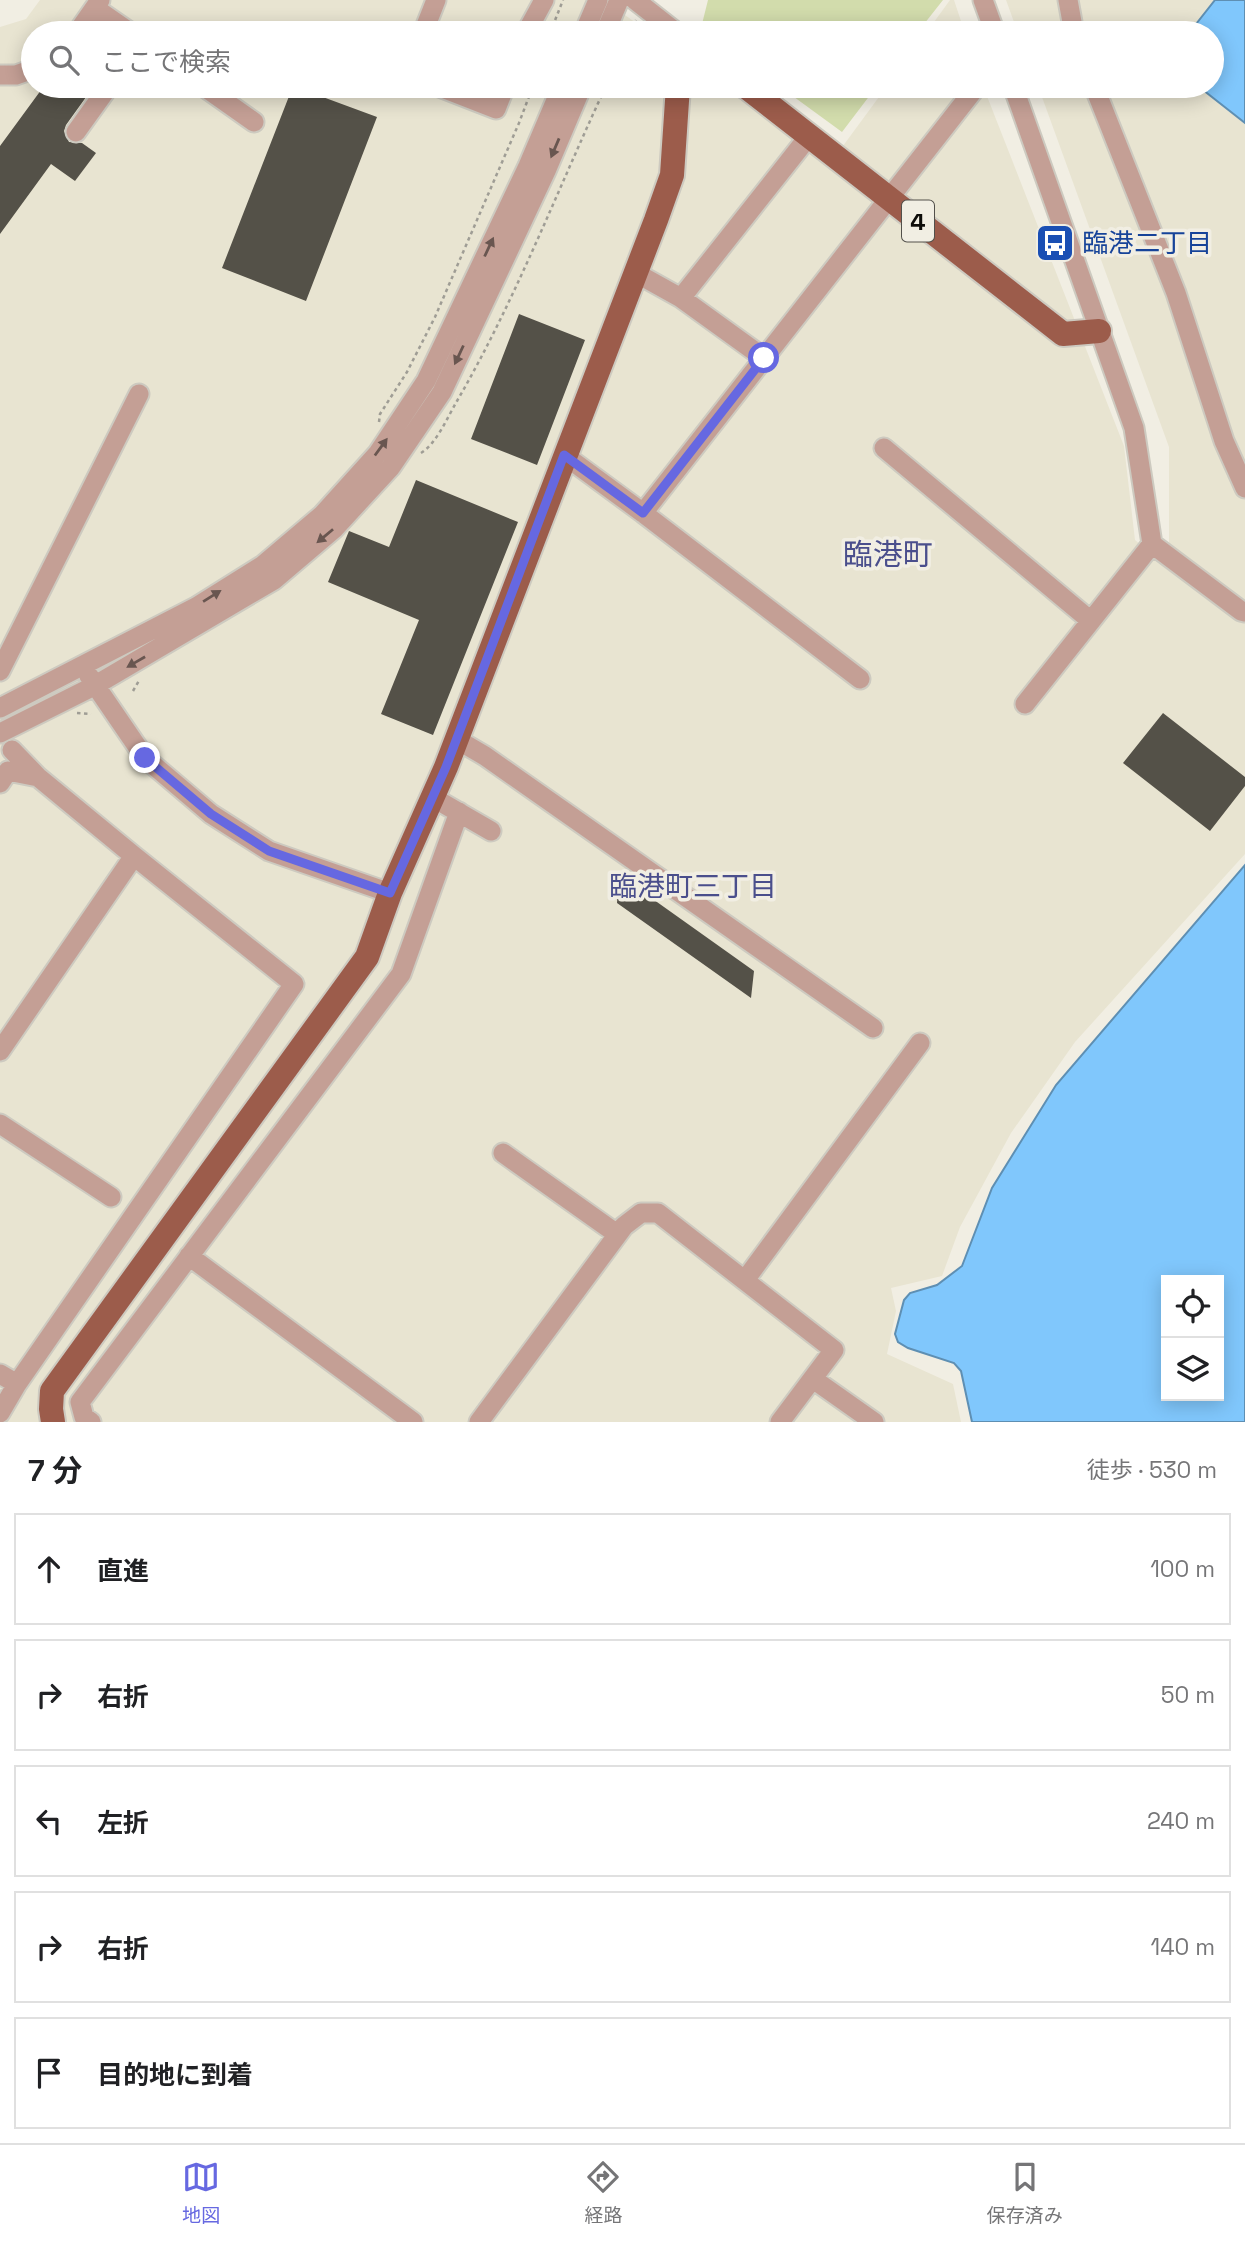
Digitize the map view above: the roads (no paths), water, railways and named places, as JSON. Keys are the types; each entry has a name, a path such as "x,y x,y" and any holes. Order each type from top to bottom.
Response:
{"main road":[{"path":"53,1422 52,1391 367,957 390,893 456,739 672,174 677,98"},
{"name":"4","path":"760,98 1063,334 1099,331"}],"street":[{"path":"428,21 436,0"},
{"path":"533,21 544,0"},
{"path":"589,21 598,0"},
{"path":"983,0 991,21"},
{"path":"1068,0 1072,21"},
{"path":"86,21 98,4 117,21"},
{"path":"617,21 632,6 657,21"},
{"path":"0,75 21,73"},
{"path":"76,132 100,98"},
{"path":"220,98 254,122"},
{"path":"469,98 496,108 500,98"},
{"path":"0,708 196,607 263,565 322,515 378,453 426,381 557,98"},
{"path":"0,733 94,686 274,580 334,529 391,467 442,392 546,171 577,98"},
{"path":"643,513 967,98"},
{"path":"1017,98 1134,428 1152,544 1245,612"},
{"path":"1099,98 1176,293 1224,441 1245,488"},
{"path":"681,298 809,136"},
{"path":"636,273 681,298 764,358"},
{"path":"0,671 6,643 139,394"},
{"path":"884,449 1091,621"},
{"path":"564,455 860,679"},
{"path":"1026,704 1152,544"},
{"path":"83,666 145,758 211,814 269,851 390,893"},
{"path":"456,739 485,756 873,1028"},
{"path":"0,1413 8,1379 294,984 38,777 12,750"},
{"path":"0,783 8,771 38,777"},
{"path":"432,797 491,831"},
{"path":"91,1422 84,1417 80,1402 401,974 458,812"},
{"path":"0,1051 134,856"},
{"path":"745,1280 920,1043"},
{"path":"0,1124 111,1197"},
{"path":"503,1153 617,1234"},
{"path":"480,1422 617,1234 641,1213 658,1213 834,1350 780,1422"},
{"path":"189,1256 412,1422"},
{"path":"813,1378 874,1422"}],"water":[{"path":"1215,0 1245,0 1245,123 1213,98 1224,98 1224,21 1198,21"},
{"path":"1245,865 1245,1422 972,1422 961,1371 954,1363 908,1348 898,1342 895,1334 904,1300 910,1293 937,1285 962,1266 992,1188 1056,1085"}],"place":[{"name":"臨港二丁目","path":"1055,243"}],"district":[{"name":"臨港町","path":"888,554"},
{"name":"臨港町三丁目","path":"693,886"}]}
